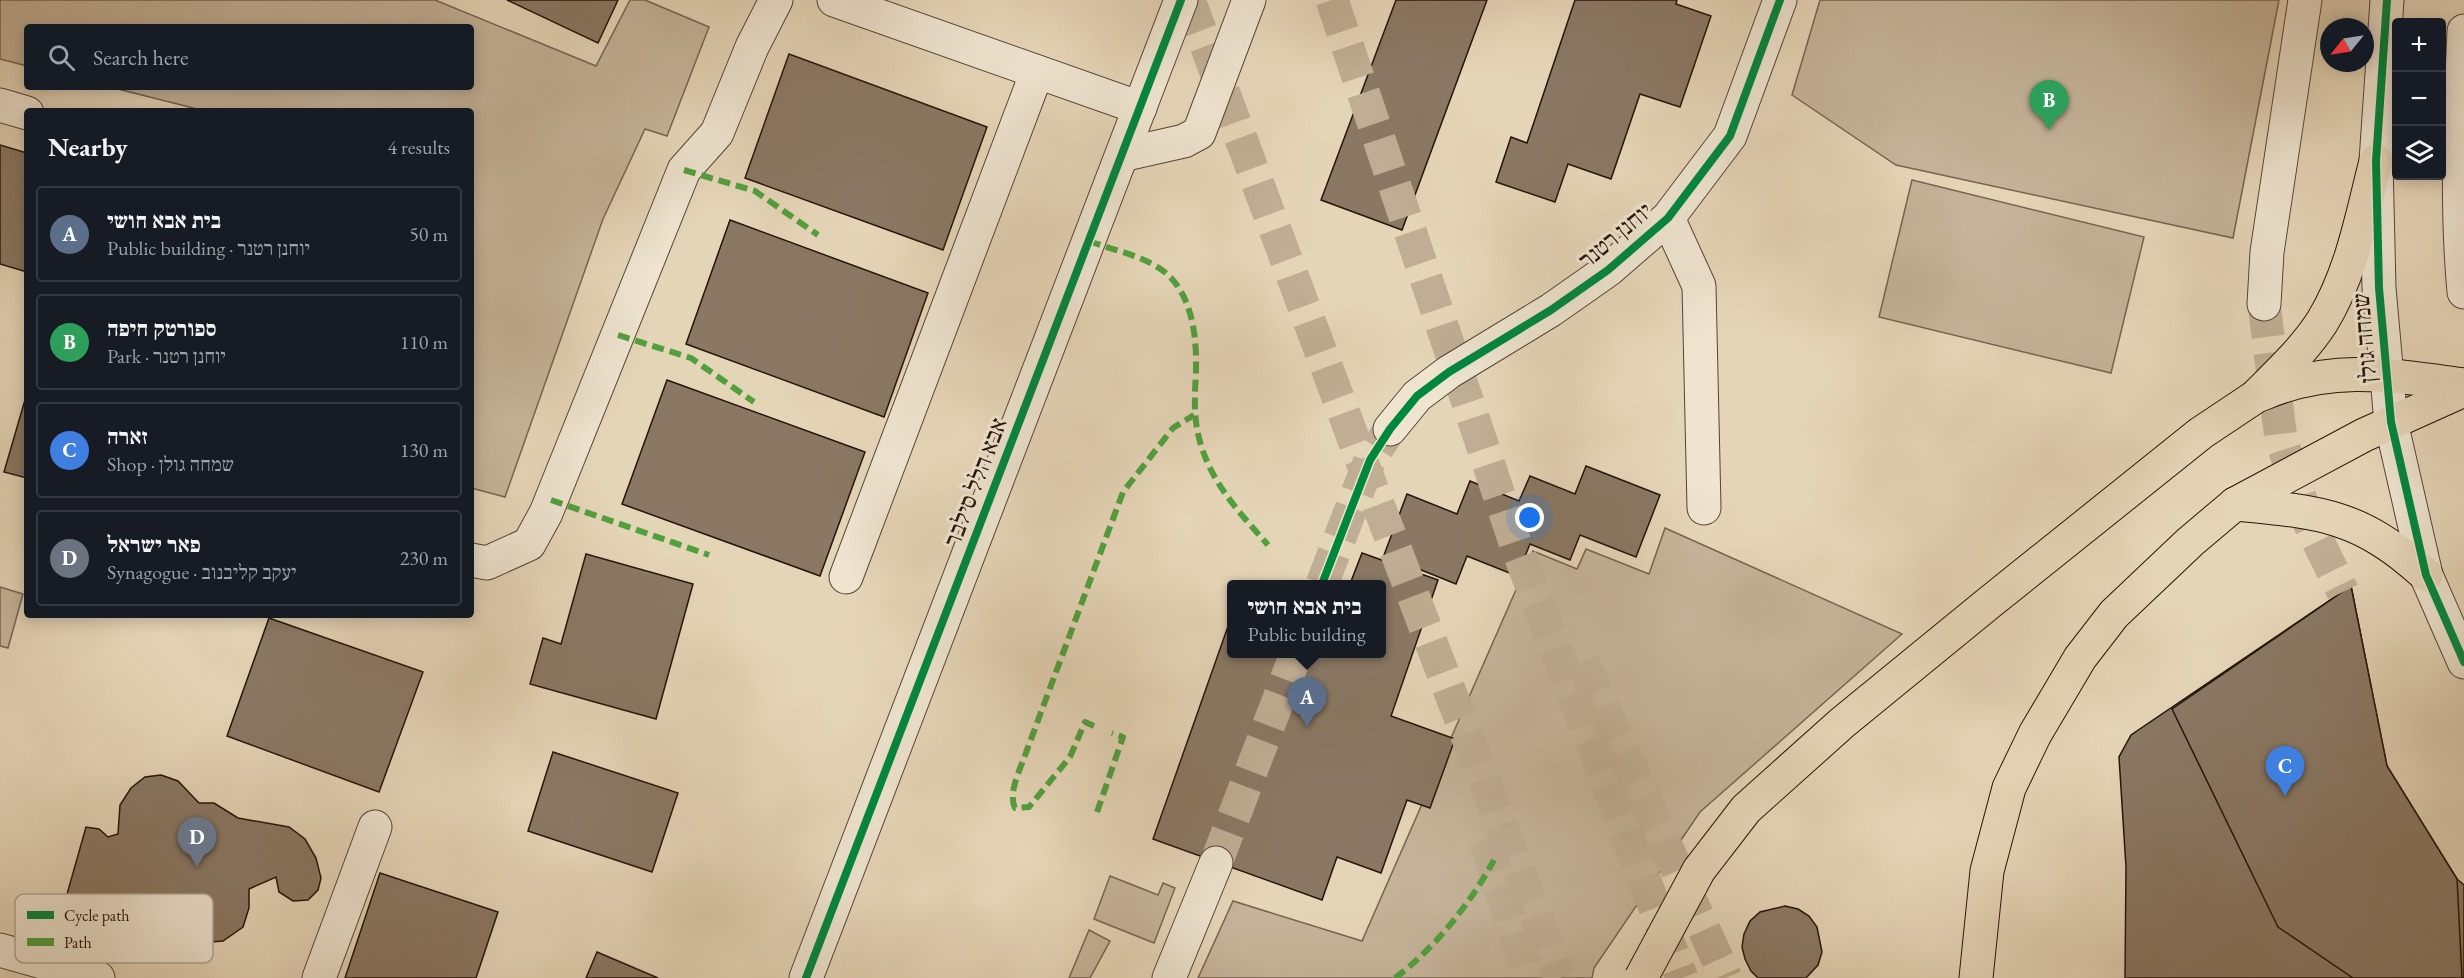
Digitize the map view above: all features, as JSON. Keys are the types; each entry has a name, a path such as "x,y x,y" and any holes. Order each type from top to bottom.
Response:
{"highway":[{"path":"2255,398 2296,355 2326,314 2350,264 2376,161"},
{"path":"1641,978 1699,870 1746,809 1834,730 2201,433 2255,398 2287,384 2317,376 2386,374 2464,385"},
{"path":"1976,978 1987,871 2009,788 2035,734 2080,658 2114,614 2182,549 2235,504 2314,460 2391,422 2464,390"},
{"path":"2235,504 2295,509 2341,519 2380,538 2426,575"}],"street":[{"path":"474,561 487,563 529,544 546,513 684,170 717,133 752,47 776,0"},
{"path":"834,0 1140,108"},
{"name":"אבא הלל סילבר","path":"806,978 1181,0"},
{"path":"1122,155 1184,141 1199,133 1249,0"},
{"name":"יוחנן רטנר","path":"1390,429 1418,396 1449,372 1570,297 1608,270 1668,218 1730,136 1780,0"},
{"path":"2264,304 2267,252 2305,0"},
{"name":"שמחה גולן","path":"2387,0 2376,161 2379,288 2391,422 2426,575 2464,662"},
{"path":"2464,31 2459,128 2459,242 2464,292"},
{"path":"846,577 1037,72"},
{"path":"0,105 24,112"},
{"path":"1668,218 1699,286 1704,508"},
{"path":"319,978 375,827"},
{"path":"1169,978 1216,864"},
{"path":"0,950 15,954"},
{"path":"46,963 98,978"}],"shaded area":[{"path":"0,0 435,0 596,66 630,0 645,0 709,27 667,136 645,129 603,219 505,497 474,489 474,108 193,108 122,90 474,90 474,24 24,24 24,65 0,59"},
{"path":"1820,0 2279,0 2233,238 1896,165 1792,95"},
{"path":"1912,180 2144,237 2111,373 1879,317"},
{"path":"1665,528 1902,634 1700,812 1594,968 1592,978 1198,978 1233,901 1362,941 1533,551 1577,569 1586,549 1649,574"},
{"path":"0,587 23,594 8,648 0,646"},
{"path":"1110,876 1158,895 1163,883 1175,888 1154,943 1094,919"},
{"path":"1089,930 1110,941 1090,978 1069,978"}],"building":[{"path":"507,0 618,0 598,43"},
{"path":"1396,0 1487,0 1402,230 1321,200"},
{"path":"1575,0 1677,0 1676,4 1711,16 1680,107 1640,94 1611,179 1568,164 1555,202 1496,182 1511,137 1527,143"},
{"path":"789,54 987,127 943,250 745,178"},
{"path":"0,145 24,152 24,271 0,264"},
{"path":"730,220 928,293 884,417 686,344"},
{"path":"667,380 865,452 820,576 622,504"},
{"path":"24,403 24,477 4,472"},
{"path":"1586,466 1660,495 1636,557 1580,535 1570,560 1530,544 1517,576 1467,556 1456,584 1384,555 1407,494 1457,514 1470,481 1519,501 1530,476 1575,494"},
{"path":"1362,553 1438,580 1391,716 1455,739 1430,808 1407,800 1381,873 1337,857 1322,900 1153,839 1227,629 1227,658 1386,658 1386,580 1352,580"},
{"path":"586,554 693,584 656,719 530,684 543,638 561,644"},
{"path":"2351,586 2387,766 2457,879 2464,885 2464,978 2125,978 2126,867 2119,757 2131,735"},
{"path":"2351,586 2387,766 2457,879 2462,978 2353,978 2278,927 2172,709"},
{"path":"269,618 423,672 379,792 227,736"},
{"path":"553,752 678,793 652,872 528,831"},
{"path":"161,775 178,781 199,803 214,803 238,818 289,827 305,839 316,858 321,878 318,890 308,900 293,901 279,892 276,877 249,889 249,908 243,927 223,941 213,942 213,894 67,894 86,827 99,829 108,837 118,834 120,805 131,788 145,777"},
{"path":"380,873 498,912 476,978 345,978"},
{"path":"1785,906 1798,909 1809,916 1817,927 1822,952 1818,965 1806,978 1758,978 1751,971 1745,959 1742,947 1744,934 1750,921 1760,912"},
{"path":"597,952 658,978 586,978"}],"tunnel":[{"path":"1189,0 1376,499 1560,978"},
{"path":"1332,0 1517,548 1682,978"},
{"path":"2264,304 2281,439 2308,521 2343,592"},
{"path":"1324,580 1370,460 1390,429"},
{"path":"1216,863 1294,658"},
{"path":"1583,662 1726,978"},
{"path":"1485,840 1530,978"}],"marked path":[{"path":"684,170 755,191 818,235"},
{"path":"1089,241 1154,265 1166,273 1184,297 1195,341 1195,412 1204,454 1210,469 1227,496 1268,545"},
{"path":"618,335 691,358 754,402"},
{"path":"1094,726 1085,722 1070,757 1029,807 1015,808 1013,790 1017,776 1123,492 1173,428 1194,415"},
{"path":"551,500 709,555"},
{"path":"1097,812 1123,737 1112,733"},
{"path":"1395,978 1438,939 1463,909 1494,860"}],"cycle path":[{"path":"806,978 1181,0"},
{"path":"1324,580 1370,460 1390,429 1417,396 1449,372 1551,310 1608,270 1668,218 1730,136 1780,0"},
{"path":"2387,0 2376,161 2379,288 2391,422 2426,575 2464,662"}],"place":[{"name":"ספורטק חיפה","path":"2049,130"},
{"name":"בית אבא חושי","path":"1307,727"},
{"name":"זארה","path":"2285,796"},
{"name":"פאר ישראל","path":"197,867"}]}
